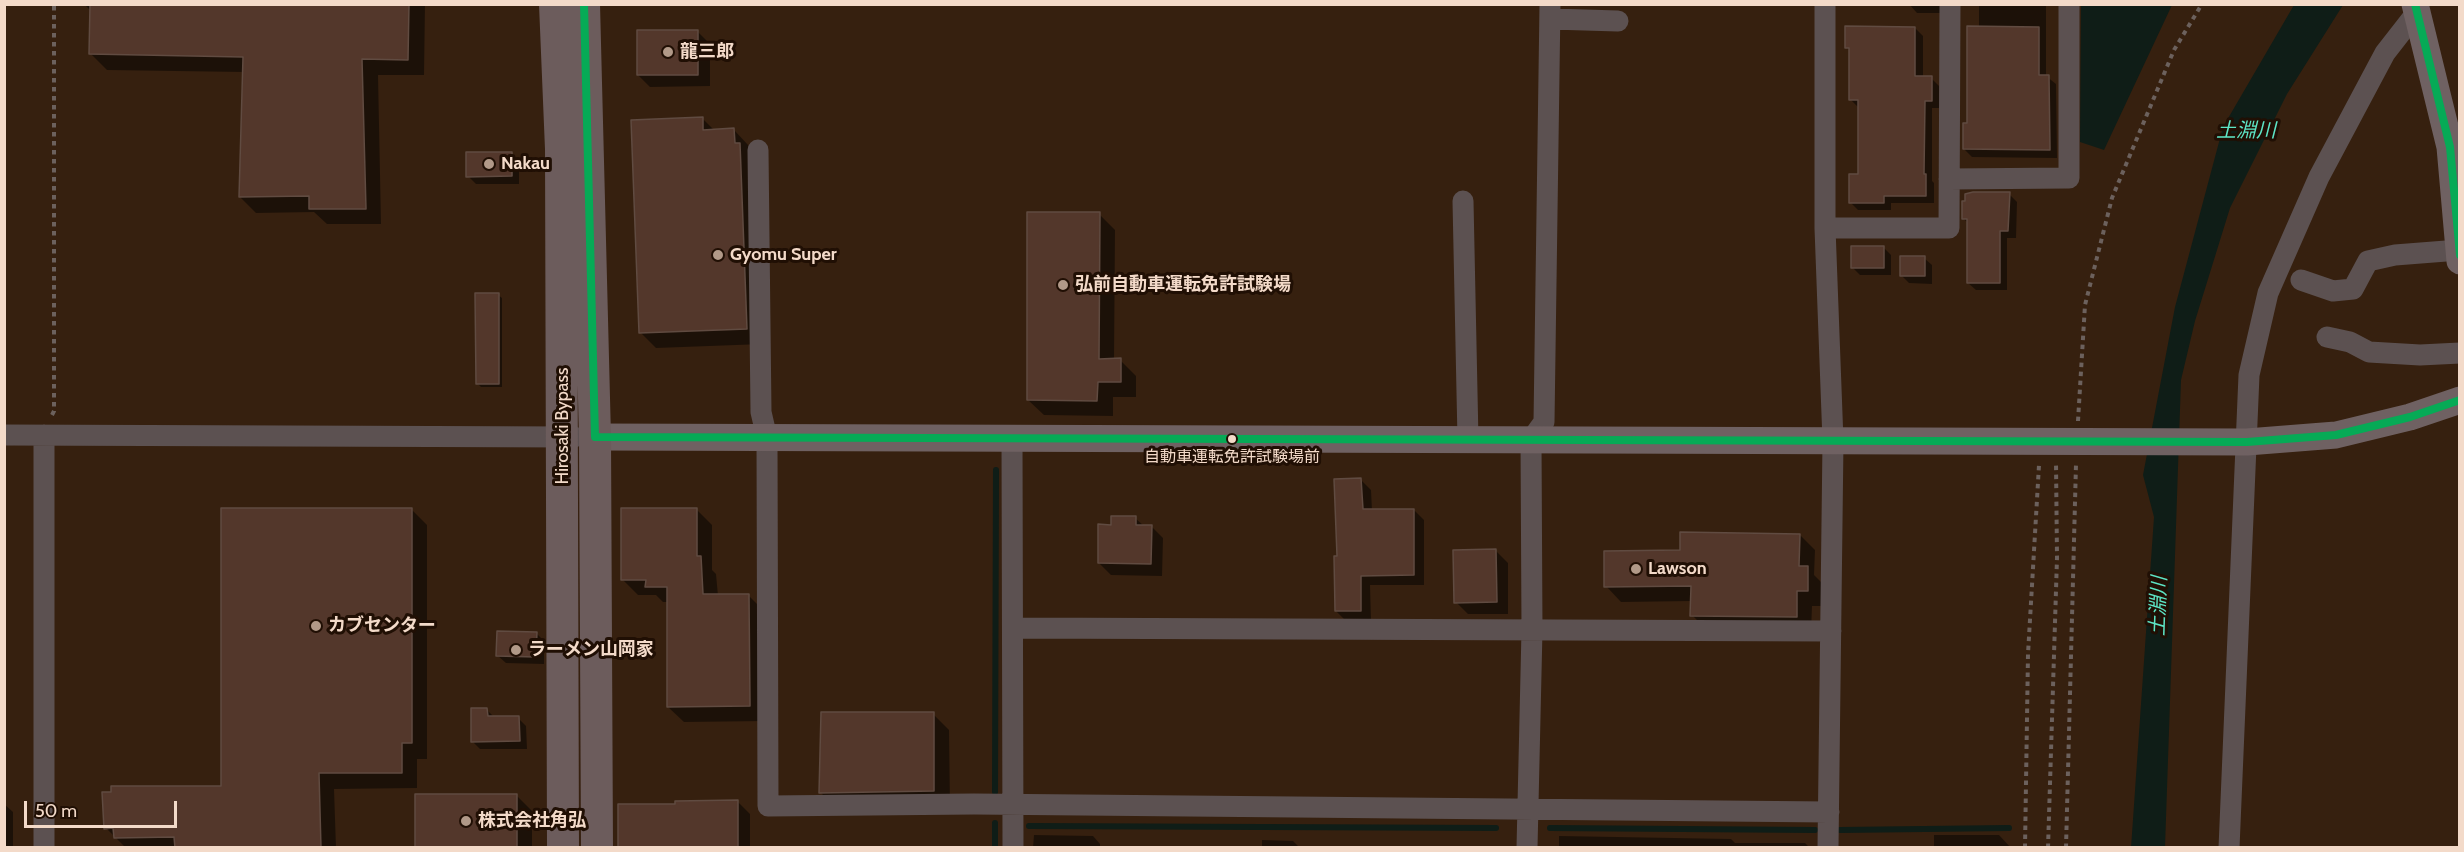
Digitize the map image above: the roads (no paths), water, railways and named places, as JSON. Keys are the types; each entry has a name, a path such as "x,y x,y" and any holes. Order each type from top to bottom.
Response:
{"highway":[{"name":"Hirosaki Bypass","path":"555,4 561,149 563,848"},
{"name":"Hirosaki Bypass","path":"584,4 595,437 597,848"}],"main road":[{"path":"2416,8 2455,146 2460,261"},
{"path":"595,437 2236,442 2336,435 2410,417 2460,400"}],"street":[{"path":"1825,4 1825,228 1833,441 1828,848"},
{"path":"1825,228 1949,228 1950,4"},
{"path":"1949,179 2069,178 2069,4"},
{"path":"2229,848 2236,442 2249,375 2268,293 2319,177 2385,53 2416,8"},
{"path":"1527,848 1532,630 1531,440 1544,422 1551,12 1618,21"},
{"path":"758,150 761,412 767,438 768,806 1829,812"},
{"path":"1463,201 1468,440"},
{"path":"2301,280 2332,291 2352,289 2368,261 2395,255 2459,234"},
{"path":"2327,337 2350,342 2369,352 2420,355 2460,352"},
{"path":"4,435 595,437"},
{"path":"44,435 44,848"},
{"path":"1012,439 1013,848"},
{"path":"1013,628 1831,631"}],"water":[{"path":"2081,5 2172,5 2104,150 2080,142"},
{"name":"土淵川","path":"2294,5 2343,5 2287,94 2230,208 2195,321 2181,380 2165,847 2131,848 2154,517 2143,475 2175,307 2223,127"}],"waterway":[{"path":"995,792 996,470"},
{"path":"995,823 995,848"},
{"path":"1029,826 1496,828"},
{"path":"1550,828 1815,830"},
{"path":"1840,830 2009,828"}],"place":[{"name":"龍三郎","path":"668,52"},
{"name":"Nakau","path":"489,164"},
{"name":"Gyomu Super","path":"718,255"},
{"name":"弘前自動車運転免許試験場","path":"1063,285"},
{"name":"自動車運転免許試験場前","path":"1232,439"},
{"name":"Lawson","path":"1636,569"},
{"name":"カブセンター","path":"316,626"},
{"name":"ラーメン山岡家","path":"516,650"},
{"name":"株式会社角弘","path":"466,821"}]}
